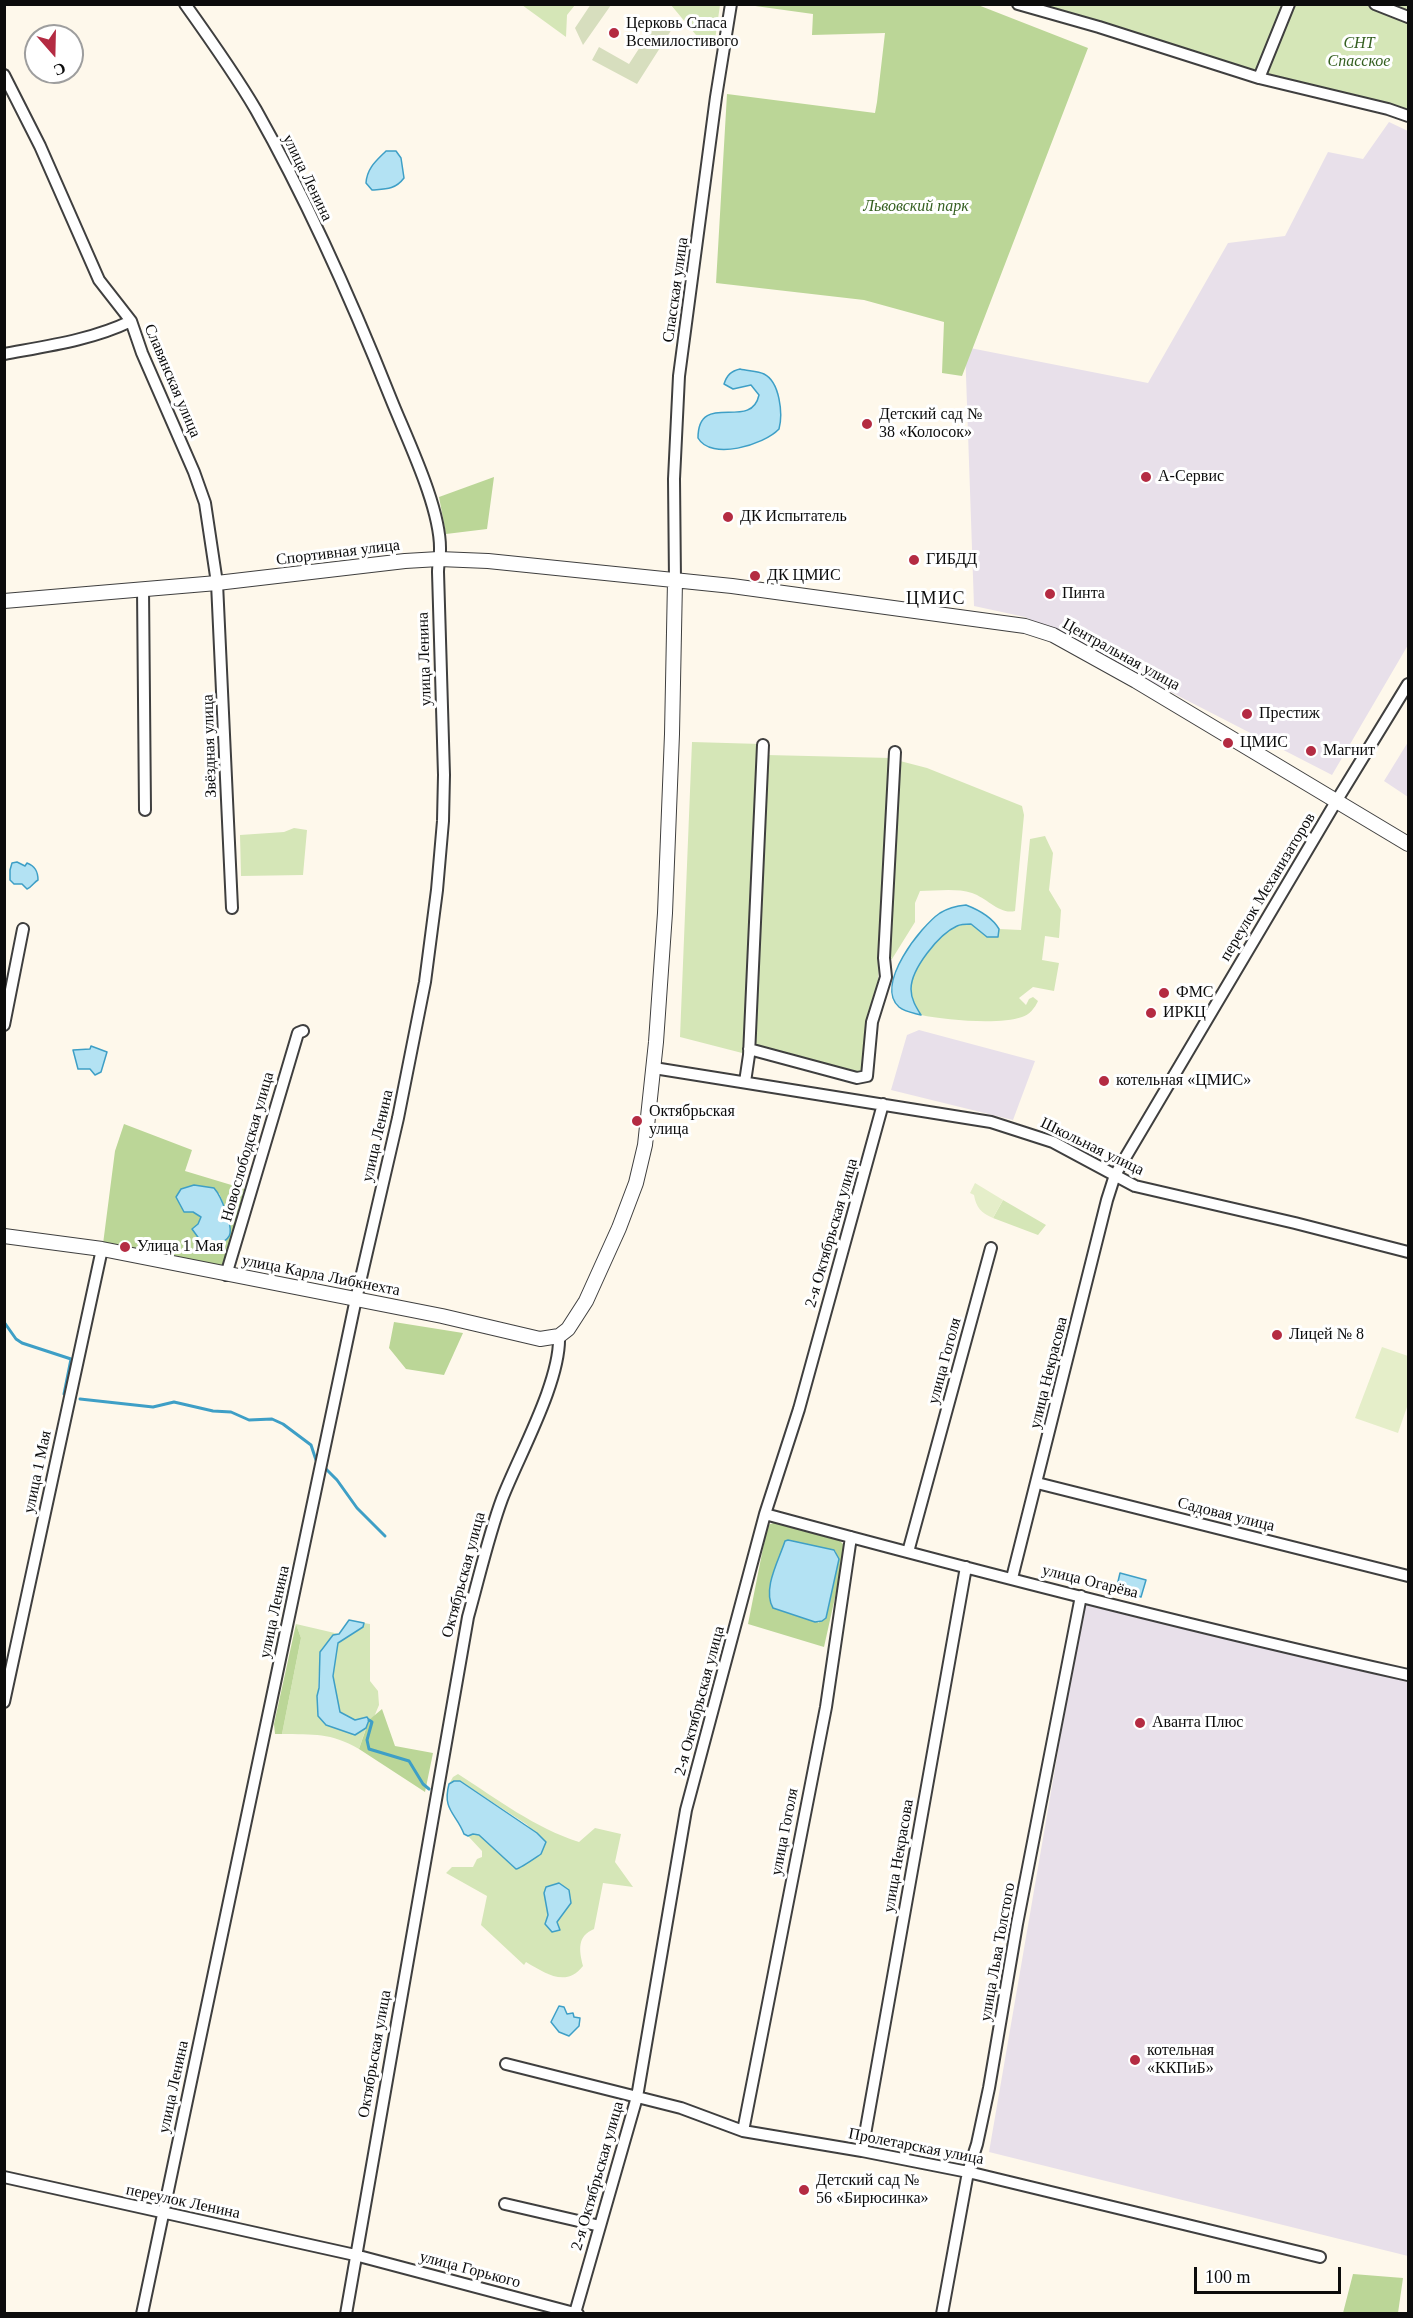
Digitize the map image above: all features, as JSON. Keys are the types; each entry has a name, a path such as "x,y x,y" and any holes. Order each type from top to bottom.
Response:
{"street":[{"name":"улица Ленина","path":"142,2313 356,1300 418,1027 429,960 438,881 444,775 439,540 434,515 419,468 344,288 256,111 231,69 185,4"},
{"name":"Спасская улица","path":"675,581 674,479 680,376 716,96 731,4"},
{"path":"1018,4 1259,78 1388,109 1408,116"},
{"path":"1259,78 1289,4"},
{"path":"1375,4 1408,17"},
{"name":"Славянская улица","path":"4,75 40,146 99,280 131,321 142,353 205,502 217,583"},
{"path":"4,354 72,341 119,327 131,321"},
{"name":"Спортивная улица","path":"4,601 217,583 439,559 504,562 675,581"},
{"name":"Центральная улица","path":"675,581 732,586 976,618 1046,631 1136,681 1408,844"},
{"path":"559,1336 575,1320 586,1301 636,1183 645,1145 654,1068 668,851 675,581"},
{"name":"Звёздная улица","path":"217,583 232,908"},
{"path":"143,589 145,810"},
{"name":"переулок Механизаторов","path":"1115,1175 1408,684"},
{"path":"744,1082 749,1049 763,744"},
{"path":"749,1049 858,1078 867,1076 872,1022 886,977 884,958 895,752"},
{"path":"4,1025 23,929"},
{"name":"Новослободская улица","path":"226,1275 298,1033 303,1031"},
{"name":"Школьная улица","path":"654,1068 980,1120 1018,1130 1072,1151 1128,1184 1219,1204 1408,1252"},
{"name":"2-я Октябрьская улица","path":"577,2313 637,2097 686,1810 765,1514 799,1409 883,1104"},
{"name":"улица Некрасова","path":"1012,1578 1115,1175"},
{"name":"улица Карла Либкнехта","path":"4,1236 102,1249 442,1316 540,1339 559,1336"},
{"name":"улица Гоголя","path":"908,1552 991,1248"},
{"name":"улица 1 Мая","path":"4,1702 102,1249"},
{"name":"Октябрьская улица","path":"346,2313 468,1617 494,1522 550,1384 560,1352 559,1336"},
{"name":"Садовая улица","path":"1037,1483 1408,1576"},
{"name":"улица Огарёва","path":"765,1514 1081,1596 1408,1674"},
{"name":"улица Гоголя","path":"743,2131 826,1707 851,1537"},
{"name":"улица Некрасова","path":"862,2151 966,1567"},
{"name":"улица Льва Толстого","path":"942,2313 969,2172 989,2088 1017,1924 1081,1596"},
{"name":"Пролетарская улица","path":"506,2064 681,2108 743,2131 969,2172 1320,2257"},
{"name":"переулок Ленина","path":"4,2177 355,2255"},
{"path":"505,2204 600,2226"},
{"name":"улица Горького","path":"355,2255 577,2313"}],"shaded area":[{"name":"ЦМИС","path":"1389,122 1408,131 1408,645 1332,775 1025,617 974,606 965,347 1148,383 1228,243 1285,236 1328,152 1363,159"},
{"path":"1408,742 1408,797 1384,781"},
{"path":"919,1030 1035,1061 1013,1120 891,1090 907,1035"},
{"path":"1084,1600 1408,1682 1408,2256 989,2152"}],"green space":[{"path":"591,4 611,5 583,45 575,28"},
{"path":"522,5 575,5 567,15 566,37"},
{"path":"671,5 720,5 715,40 696,35"},
{"name":"Львовский парк","path":"748,5 978,5 1088,48 962,376 942,373 944,322 864,300 716,283 727,94 875,113 885,33 812,35 813,14"},
{"name":"СНТ Спасское","path":"1010,5 1408,5 1408,118 1018,8"},
{"path":"658,19 672,29 637,84 592,60 599,47 629,64"},
{"path":"494,477 487,529 446,534 439,497"},
{"path":"692,742 761,744 746,1004 746,1054 680,1037"},
{"path":"767,755 891,758 878,981 867,1023 863,1074 752,1048"},
{"path":"900,761 927,768 1022,806 1024,815 1015,911 1004,911 978,895 966,891 920,891 915,903 915,922 892,959 887,959"},
{"path":"294,828 307,830 303,875 241,876 240,835 284,832"},
{"path":"1045,836 1053,853 1049,890 1061,910 1059,938 1045,936 1042,960 1059,963 1054,991 1033,987 1019,998 1026,1005 1033,997 1038,1001 1032,1011 1022,1017 1012,1019 972,1021 921,1015 912,996 912,981 927,953 942,936 957,926 965,924 971,924 987,937 998,937 999,929 1021,930 1030,839"},
{"path":"124,1124 192,1150 185,1171 248,1190 224,1268 103,1244 115,1151","holes":["219,1193 232,1225 192,1229 198,1225 201,1217 193,1212"]},
{"path":"975,1183 1003,1200 993,1218 980,1209 974,1195 970,1193"},
{"path":"1003,1200 1046,1225 1038,1235 993,1218"},
{"path":"394,1322 463,1333 444,1375 406,1369 389,1348"},
{"path":"1382,1347 1408,1356 1408,1404 1398,1433 1355,1418"},
{"path":"776,1522 838,1539 843,1544 844,1557 824,1647 748,1624 768,1525","holes":["788,1540 836,1552 826,1618 818,1623"]},
{"path":"364,1623 370,1624 370,1681 378,1691 379,1705 374,1717 369,1720 366,1717 355,1720 340,1712 333,1676 338,1643 359,1630"},
{"path":"296,1624 339,1634 333,1635 321,1650 318,1716 361,1732 366,1728 359,1749 330,1737 282,1734 301,1638"},
{"path":"296,1624 301,1638 282,1734 275,1734 274,1724"},
{"path":"382,1709 395,1746 433,1753 425,1792 359,1749 369,1720"},
{"path":"458,1774 547,1829 579,1842 595,1828 621,1834 615,1862 633,1887 603,1883 594,1929 585,1935 581,1944 583,1966 576,1973 563,1977 555,1976 526,1962 524,1965 481,1925 487,1896 446,1873 452,1867 473,1867 477,1859 482,1857 482,1851 468,1836 473,1834 479,1835 516,1869 541,1854 546,1842 526,1824 460,1781 449,1784"},
{"path":"1353,2274 1403,2278 1398,2313 1343,2313"}],"water":[{"path":"386,151 396,151 401,158 404,178 393,187 372,190 366,183 368,173"},
{"path":"740,369 764,374 774,384 781,415 779,429 772,435 750,445 714,449 705,445 698,438 700,424 706,416 715,413 746,411 754,406 759,395 751,385 733,389 724,384 730,374"},
{"path":"17,862 25,866 27,863 30,864 37,871 38,880 27,889 22,884 14,884 10,880 12,863"},
{"path":"966,905 993,921 999,929 998,937 987,937 971,924 960,925 950,930 927,953 912,981 912,996 921,1015 901,1009 893,997 892,985 903,957 922,930 940,913 952,907"},
{"path":"91,1046 107,1052 101,1072 95,1075 90,1069 78,1069 73,1050 90,1049"},
{"path":"194,1185 214,1188 228,1218 229,1236 214,1247 200,1240 192,1229 201,1217 193,1212 184,1212 176,1197 181,1189"},
{"path":"785,1541 834,1550 839,1559 826,1618 822,1621 815,1622 773,1608 769,1592 770,1583"},
{"path":"1120,1573 1146,1580 1141,1597 1116,1590"},
{"path":"349,1620 364,1623 363,1627 338,1643 333,1676 340,1712 355,1720 367,1717 369,1720 366,1728 355,1735 326,1725 318,1716 320,1652 333,1635 339,1634"},
{"path":"460,1781 537,1833 546,1842 541,1854 516,1869 479,1835 464,1834 447,1800 449,1784"},
{"path":"559,1883 569,1890 571,1903 557,1922 560,1930 552,1932 545,1924 548,1915 544,1893 546,1887"},
{"path":"559,2006 564,2007 567,2014 573,2013 574,2017 580,2018 579,2026 569,2036 559,2032 551,2022"}],"waterway":[{"path":"4,1322 16,1339 22,1343 71,1359 64,1394"},
{"path":"80,1399 153,1407 174,1402 213,1411 231,1412 249,1420 272,1419 283,1424 311,1445 316,1460"},
{"path":"325,1468 337,1480 357,1508 385,1536"},
{"path":"4,1653 4,1662"},
{"path":"369,1720 372,1722 367,1740 369,1749 409,1761 423,1784 429,1789"}],"place":[{"name":"Церковь Спаса Всемилостивого","path":"614,33"},
{"name":"Детский сад № 38 «Колосок»","path":"867,424"},
{"name":"A-Сервис","path":"1146,477"},
{"name":"ДК Испытатель","path":"728,517"},
{"name":"ГИБДД","path":"914,560"},
{"name":"ДК ЦМИС","path":"755,576"},
{"name":"Пинта","path":"1050,594"},
{"name":"Престиж","path":"1247,714"},
{"name":"ЦМИС","path":"1228,743"},
{"name":"Магнит","path":"1311,751"},
{"name":"ФМС","path":"1164,993"},
{"name":"ИРКЦ","path":"1151,1013"},
{"name":"котельная «ЦМИС»","path":"1104,1081"},
{"name":"Октябрьская улица","path":"637,1121"},
{"name":"Улица 1 Мая","path":"125,1247"},
{"name":"Лицей № 8","path":"1277,1335"},
{"name":"Аванта Плюс","path":"1140,1723"},
{"name":"котельная «ККПиБ»","path":"1135,2060"},
{"name":"Детский сад № 56 «Бирюсинка»","path":"804,2190"}],"district":[{"name":"ЦМИС","path":"936,599"}]}
